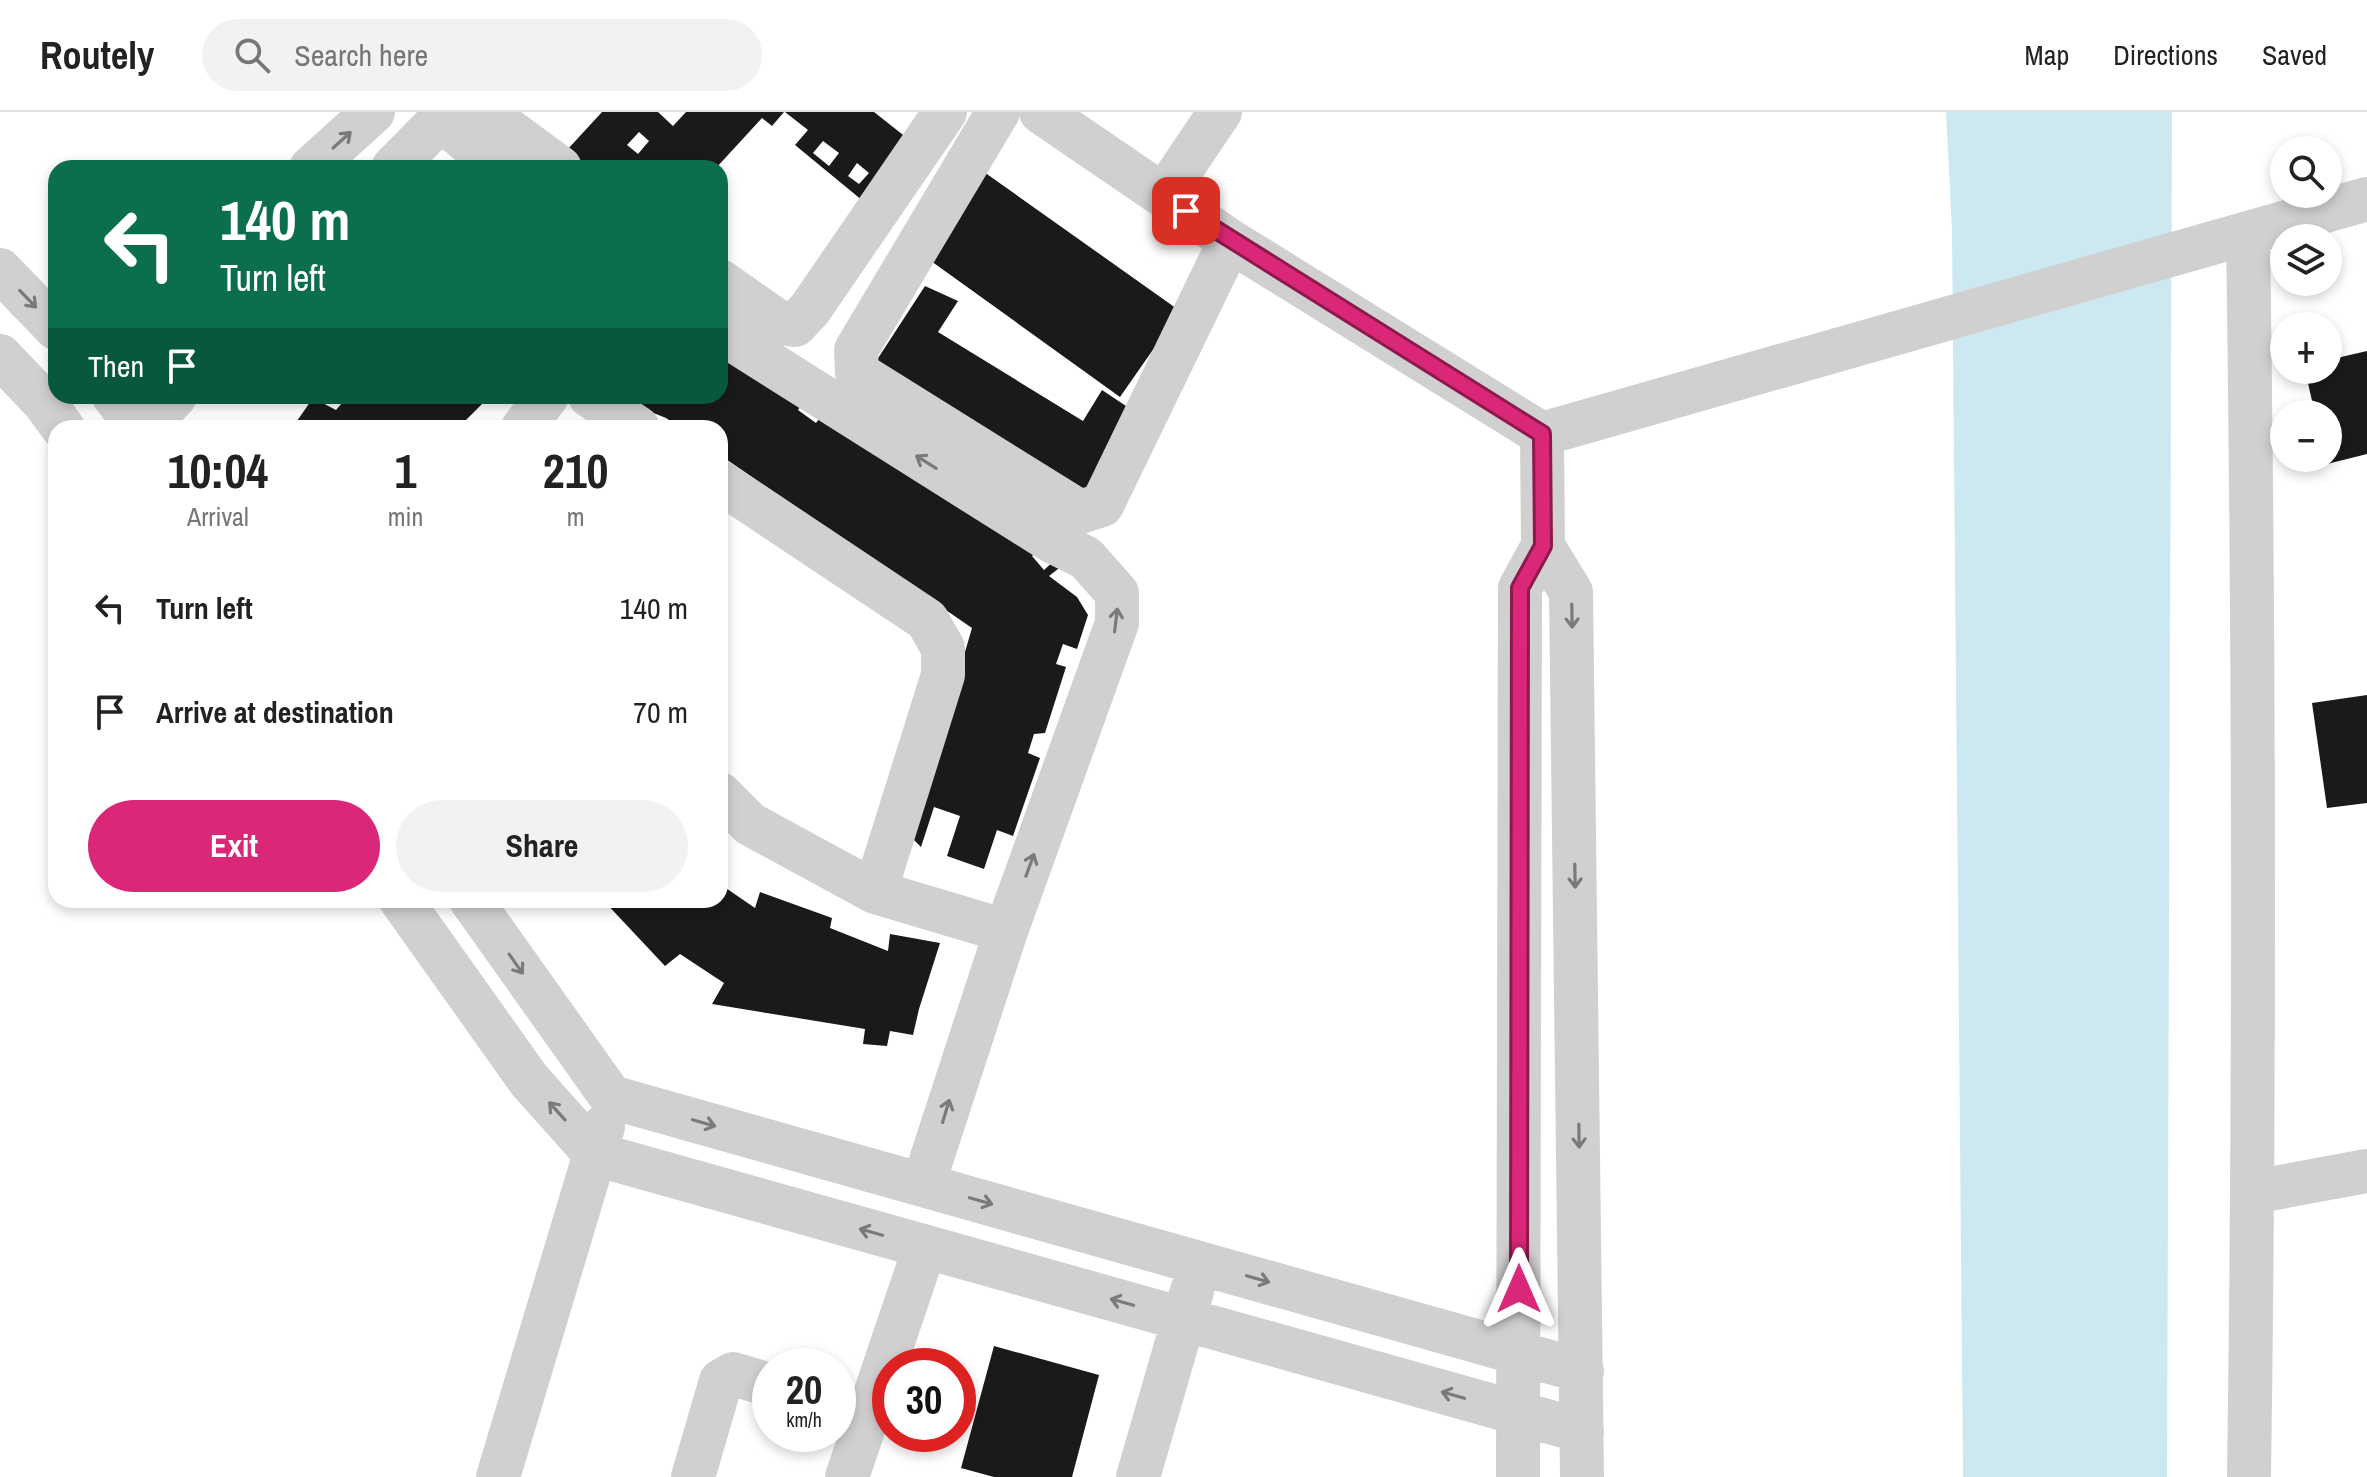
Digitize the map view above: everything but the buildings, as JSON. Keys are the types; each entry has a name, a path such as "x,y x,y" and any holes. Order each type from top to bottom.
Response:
{"street":[{"path":"320,160 373,112"},
{"path":"484,112 549,160"},
{"path":"728,287 780,323 795,325 810,309 945,112"},
{"path":"998,112 856,350 857,373 1080,512 1102,505 1230,241"},
{"path":"1041,112 1230,241 1542,434 2367,199"},
{"path":"1164,195 1220,112"},
{"path":"401,160 444,116 491,160"},
{"path":"2248,233 2254,643 2249,1477"},
{"path":"0,270 48,320"},
{"path":"728,337 1050,540 1086,558 1117,593 1117,623 1006,931 923,1185"},
{"path":"0,356 48,401"},
{"path":"152,420 168,404"},
{"path":"602,404 626,420"},
{"path":"1518,1477 1520,588 1543,546 1542,434"},
{"path":"728,487 927,620 943,648 943,675 875,892"},
{"path":"1543,546 1571,592 1582,1477"},
{"path":"728,802 750,824 875,892 1006,931"},
{"path":"407,908 529,1080 595,1154 1582,1431"},
{"path":"477,908 611,1097 1582,1371"},
{"path":"498,1477 611,1097"},
{"path":"2253,1192 2367,1171"},
{"path":"916,1348 938,1251"},
{"path":"847,1477 938,1251"},
{"path":"1138,1477 1201,1263"},
{"path":"693,1477 721,1381 733,1374 752,1380"},
{"path":"875,1477 883,1452"}],"water":[{"path":"1946,112 2172,112 2167,1477 1963,1477 1952,230"}],"route":[{"path":"1186,211 1542,434 1543,546 1520,588 1519,1289"}]}
